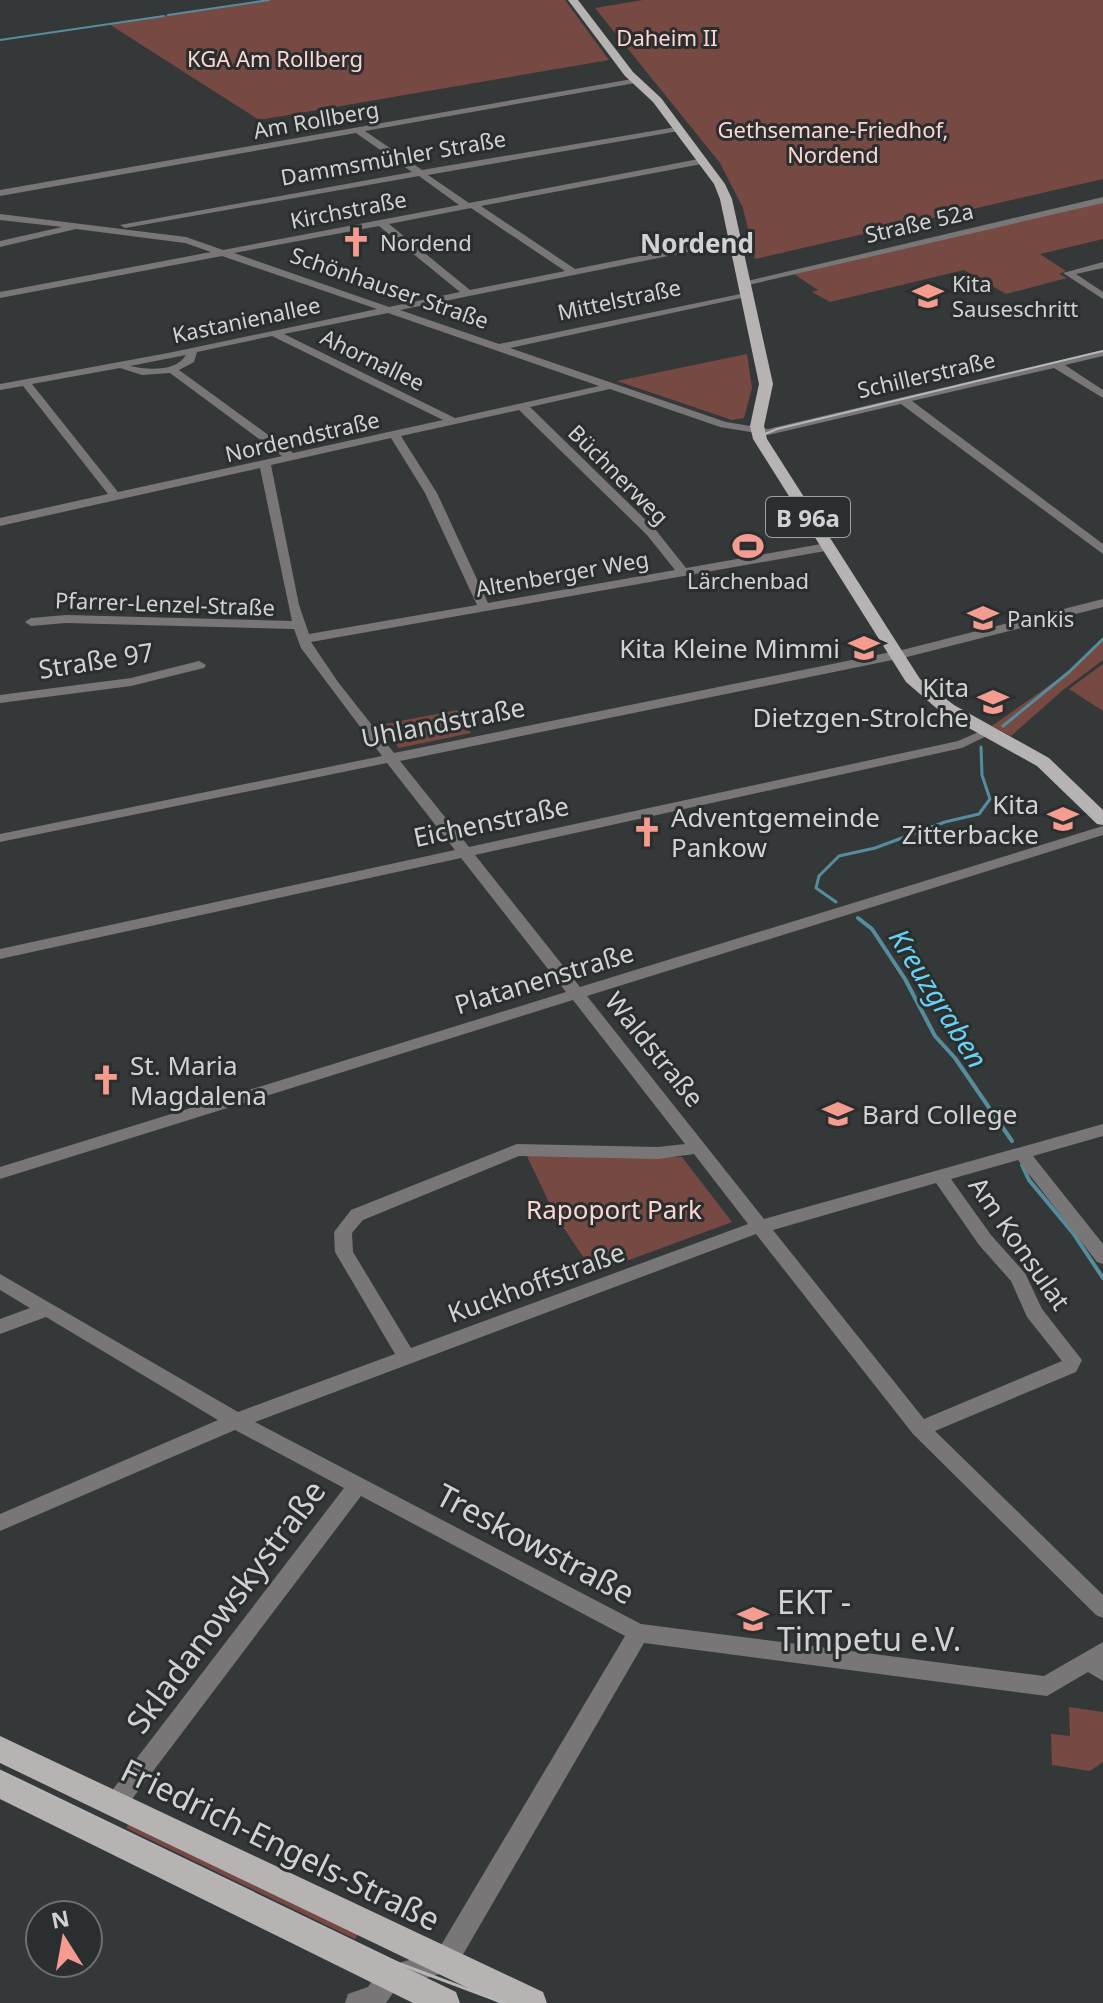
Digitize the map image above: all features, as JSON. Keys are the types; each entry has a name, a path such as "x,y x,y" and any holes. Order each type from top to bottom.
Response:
{"main road":[{"path":"573,0 583,7 679,128 724,194 766,384 758,432"},
{"name":"B 96a","path":"758,432 827,547 924,693 1043,762 1103,820"},
{"name":"Friedrich-Engels-Straße","path":"0,1749 532,2003"},
{"path":"1,1787 445,2003"}],"street":[{"name":"Am Rollberg","path":"0,193 637,78"},
{"name":"Dammsmühler Straße","path":"115,230 138,223 679,128"},
{"path":"358,130 418,173 572,272"},
{"name":"Kirchstraße","path":"0,295 704,161"},
{"name":"Straße 52a","path":"745,288 1103,200"},
{"name":"Schönhauser Straße","path":"0,217 177,237 724,425 758,432"},
{"path":"382,223 467,293"},
{"path":"0,244 67,231 77,226"},
{"name":"Kastanienallee","path":"0,387 735,240"},
{"path":"1103,265 1068,273 1103,296"},
{"name":"Mittelstraße","path":"501,347 745,288"},
{"name":"Ahornallee","path":"274,333 455,422"},
{"path":"116,365 141,372 172,370 190,360 192,350"},
{"name":"Schillerstraße","path":"758,432 1103,353"},
{"path":"1056,364 1103,395"},
{"path":"172,370 292,458"},
{"path":"25,382 116,497"},
{"name":"Nordendstraße","path":"0,522 611,386"},
{"path":"903,400 1103,550"},
{"name":"Büchnerweg","path":"523,407 651,532 683,572"},
{"path":"395,435 431,493 484,607"},
{"name":"Waldstraße","path":"265,465 301,632 313,657 388,758 920,1429 1103,1609"},
{"name":"Altenberger Weg","path":"301,632 484,607 827,547"},
{"name":"Uhlandstraße","path":"0,838 896,655 1103,603"},
{"name":"Pfarrer-Lenzel-Straße","path":"31,622 66,619 301,632"},
{"name":"Straße 97","path":"0,699 131,682 199,665"},
{"name":"Eichenstraße","path":"0,954 962,744 990,731"},
{"name":"Platanenstraße","path":"0,1173 1103,830"},
{"name":"Kuckhoffstraße","path":"0,1523 236,1421 760,1227 1103,1130"},
{"path":"406,1357 344,1252 343,1232 357,1215 517,1150 658,1153 697,1148"},
{"path":"1022,1153 1103,1257"},
{"name":"Am Konsulat","path":"920,1429 1069,1367 1072,1360 1034,1312 1019,1278 985,1240 939,1175"},
{"name":"Treskowstraße","path":"0,1281 236,1421 638,1633 1047,1686 1099,1661"},
{"path":"0,1327 47,1309"},
{"name":"Skladanowskystraße","path":"115,1804 358,1485"},
{"path":"357,2003 376,1997 390,1976 445,1962 638,1633"}],"green space":[{"name":"KGA Am Rollberg","path":"269,0 565,0 609,60 259,120 109,24"},
{"name":"Gethsemane-Friedhof, Nordend","path":"643,0 1103,0 1103,179 755,259 743,208 720,163 595,8"},
{"path":"1103,200 1103,239 1040,254 1066,271 1059,274 1067,278 1006,294 964,270 830,302 812,292 818,290 794,274"},
{"path":"747,354 752,388 744,418 732,420 617,381"},
{"path":"1103,638 1103,660 1011,736 992,726 1064,675"},
{"path":"1103,664 1103,711 1069,689"},
{"path":"457,710 471,733 399,748 380,725"},
{"name":"Rapoport Park","path":"526,1154 682,1157 732,1222 594,1273 555,1215"},
{"path":"1069,1707 1103,1712 1103,1762 1090,1771 1052,1765 1051,1734 1070,1736"},
{"path":"131,1820 359,1931 355,1939 126,1828"}],"waterway":[{"path":"168,15 269,0"},
{"path":"0,40 164,16"},
{"name":"Kreuzgraben","path":"1003,726 1069,672 1103,639"},
{"name":"Kreuzgraben","path":"836,902 816,888 819,876 839,856 875,848 945,822 979,814 990,799 982,775 981,747"},
{"name":"Kreuzgraben","path":"858,918 872,929 905,979 935,1036 955,1058 1012,1141"},
{"name":"Kreuzgraben","path":"1022,1165 1029,1180 1073,1233 1103,1278"}],"tram line":[{"path":"1103,351 777,429 765,434 760,441 913,684 935,703 1038,761 1103,823"},
{"path":"0,1771 400,1964 504,2003"}],"place":[{"name":"Nordend","path":"356,242"},
{"name":"Kita Sauseschritt","path":"928,296"},
{"name":"Lärchenbad","path":"748,546"},
{"name":"Pankis","path":"983,618"},
{"name":"Kita Kleine Mimmi","path":"864,648"},
{"name":"Kita Dietzgen-Strolche","path":"993,702"},
{"name":"Kita Zitterbacke","path":"1063,819"},
{"name":"Adventgemeinde Pankow","path":"647,832"},
{"name":"St. Maria Magdalena","path":"106,1080"},
{"name":"Bard College","path":"838,1114"},
{"name":"EKT - Timpetu e.V.","path":"753,1619"}],"district":[{"name":"Nordend","path":"697,243"}],"park label":[{"name":"Daheim II","path":"667,37"}]}
